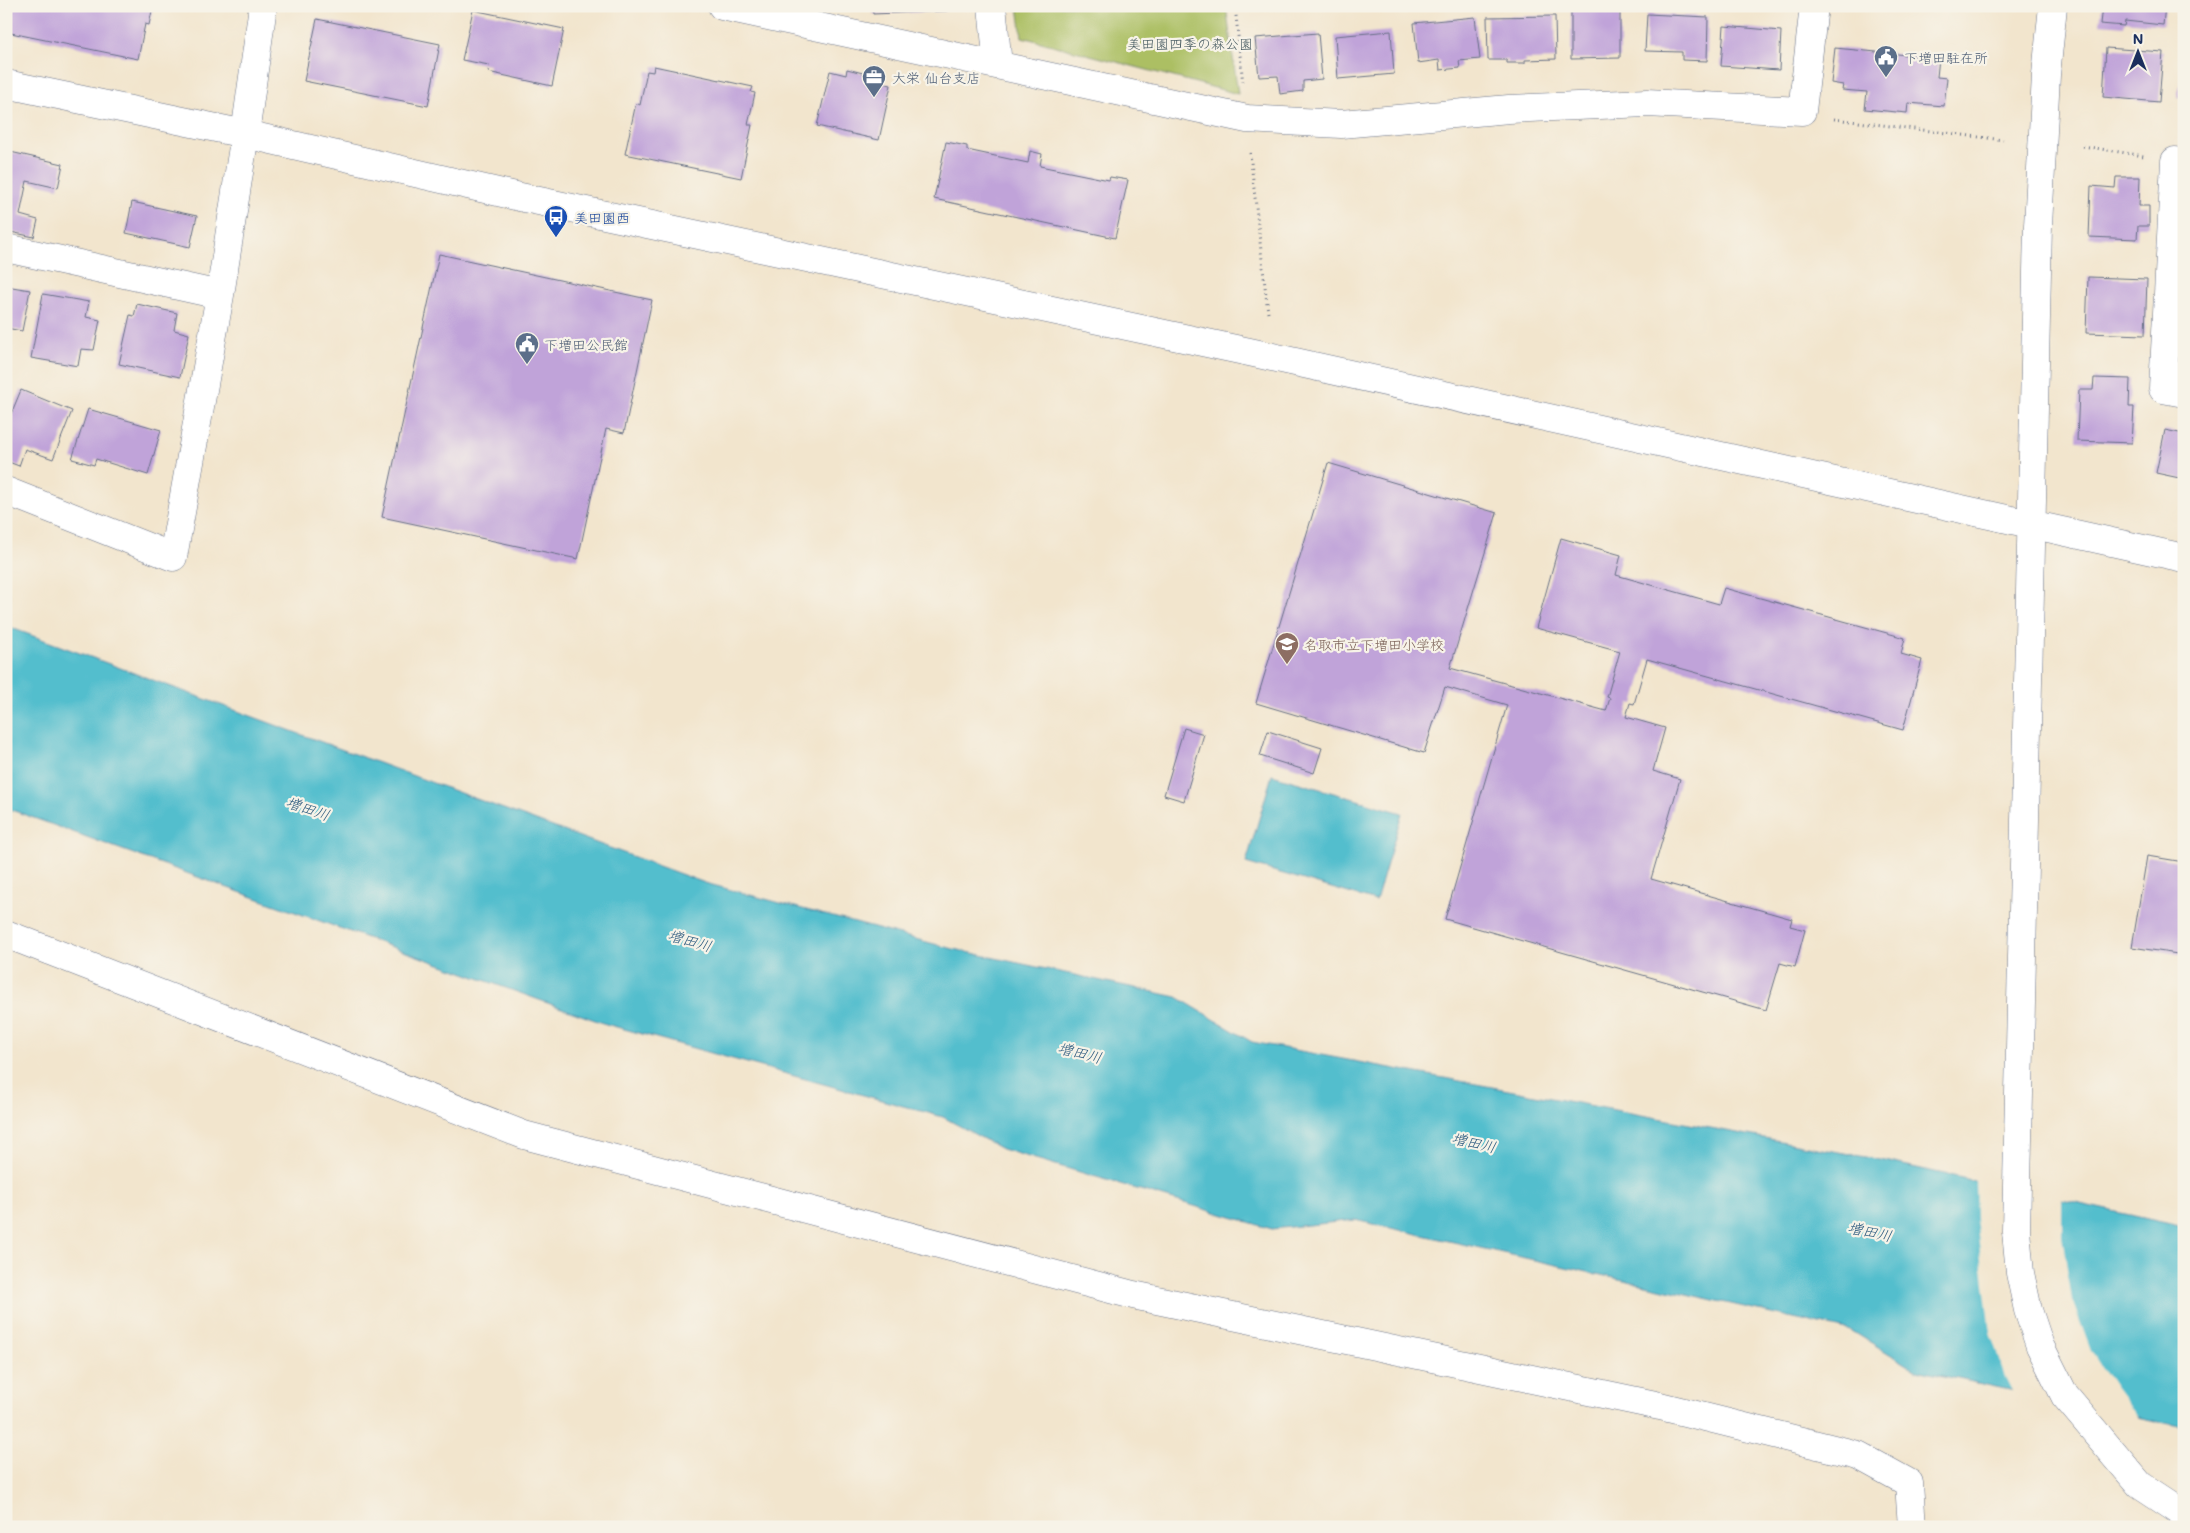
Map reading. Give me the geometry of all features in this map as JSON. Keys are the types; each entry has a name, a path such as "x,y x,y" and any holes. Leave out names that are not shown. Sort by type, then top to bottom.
{"street":[{"path":"6,491 173,557 220,295 263,6"},
{"path":"722,6 1247,118 1341,124 1509,109 1647,103 1802,111 1814,6"},
{"path":"992,6 998,65"},
{"path":"2054,6 2046,75 2038,226 2016,1231 2020,1273 2028,1310 2040,1346 2065,1396 2140,1485 2184,1514"},
{"path":"6,84 245,134 520,197 1244,351 2031,526 2184,558"},
{"path":"2179,162 2163,389 2184,393"},
{"path":"6,248 220,295"},
{"path":"6,934 524,1135 1133,1295 1650,1404 1858,1455 1909,1483 1912,1527"}],"path":[{"path":"1234,6 1268,314"},
{"path":"1802,111 1816,117 2003,140"},
{"path":"2083,146 2179,162"}],"green space":[{"name":"美田園四季の森公園","path":"1018,6 1226,6 1238,94 1022,37"}],"water":[{"name":"増田川","path":"6,626 705,883 953,949 1177,997 1252,1042 1876,1159 2184,1227 2184,1427 1916,1370 1852,1331 1355,1220 1272,1229 1002,1149 943,1117 606,1024 6,808"},
{"path":"1272,775 1402,813 1376,901 1246,863"}],"pier":[{"path":"1975,1179 2062,1198 2062,1236 2072,1300 2091,1351 2139,1420 2013,1393 2005,1377 1990,1332 1976,1219"}],"building":[{"path":"6,6 153,6 149,25 145,24 138,59 6,32"},
{"path":"872,6 947,6 947,11 873,14"},
{"path":"2102,6 2165,6 2163,25 2125,21 2124,26 2100,24"},
{"path":"1620,7 1620,58 1571,59 1571,8"},
{"path":"473,10 564,29 552,86 488,72 489,65 462,60"},
{"path":"1647,14 1708,17 1707,61 1682,60 1682,52 1645,51"},
{"path":"1555,16 1556,59 1525,60 1525,63 1507,63 1507,60 1488,60 1487,17"},
{"path":"1475,17 1480,59 1459,61 1460,68 1440,70 1439,60 1418,63 1414,23"},
{"path":"317,19 440,44 428,106 304,81"},
{"path":"1724,26 1781,31 1779,70 1721,66"},
{"path":"1391,31 1394,74 1338,79 1335,36"},
{"path":"1318,33 1322,79 1303,81 1303,91 1280,94 1278,76 1259,77 1255,38"},
{"path":"1835,48 1939,58 1937,77 1947,78 1944,106 1908,103 1907,113 1865,109 1867,92 1842,90 1843,85 1831,83"},
{"path":"2106,48 2163,52 2159,102 2103,97"},
{"path":"654,66 753,87 751,92 755,93 748,125 752,125 741,178 625,154 636,103 640,105 647,71 653,72"},
{"path":"847,69 879,77 878,82 891,85 879,140 817,126 830,71 846,75"},
{"path":"2184,71 2184,99 2177,98"},
{"path":"946,142 967,146 967,150 1028,163 1030,151 1042,154 1040,166 1109,180 1110,177 1128,180 1115,238 934,199"},
{"path":"6,151 63,164 58,188 27,181 20,215 38,220 34,237 6,231"},
{"path":"2116,177 2140,177 2139,206 2149,206 2149,226 2138,226 2137,239 2089,237 2091,186 2115,188"},
{"path":"132,202 197,216 190,247 126,233"},
{"name":"下増田公民館","path":"439,254 652,300 624,433 606,429 578,559 382,517"},
{"path":"2088,277 2147,279 2145,335 2086,333"},
{"path":"6,286 30,290 22,331 6,328"},
{"path":"43,294 89,302 86,317 100,320 94,350 81,349 78,366 31,358"},
{"path":"137,304 177,313 174,330 189,334 180,377 119,364 130,315 134,316"},
{"path":"2094,378 2130,379 2129,407 2134,407 2132,443 2077,441 2079,390 2093,390"},
{"path":"21,390 72,411 53,459 25,449 19,466 6,461 6,426"},
{"path":"88,409 161,430 148,475 96,459 94,465 72,459"},
{"path":"2165,430 2184,434 2184,479 2156,473"},
{"path":"1328,463 1497,513 1450,668 1606,711 1610,698 1607,697 1620,651 1536,628 1561,538 1621,555 1616,575 1719,604 1724,588 1905,638 1901,654 1922,660 1903,730 1647,659 1634,704 1630,703 1626,717 1665,728 1653,771 1680,779 1651,879 1792,919 1790,926 1805,930 1795,967 1780,963 1766,1010 1445,919 1507,705 1445,687 1424,753 1256,703"},
{"path":"1184,728 1204,734 1184,801 1164,795"},
{"path":"1268,731 1322,748 1314,773 1260,756"},
{"path":"2147,856 2184,862 2184,955 2132,947"}],"place":[{"name":"下増田駐在所","path":"1886,78"},
{"name":"大栄 仙台支店","path":"874,98"},
{"name":"美田園西","path":"556,238"},
{"name":"下増田公民館","path":"527,365"},
{"name":"名取市立下増田小学校","path":"1287,665"}]}
